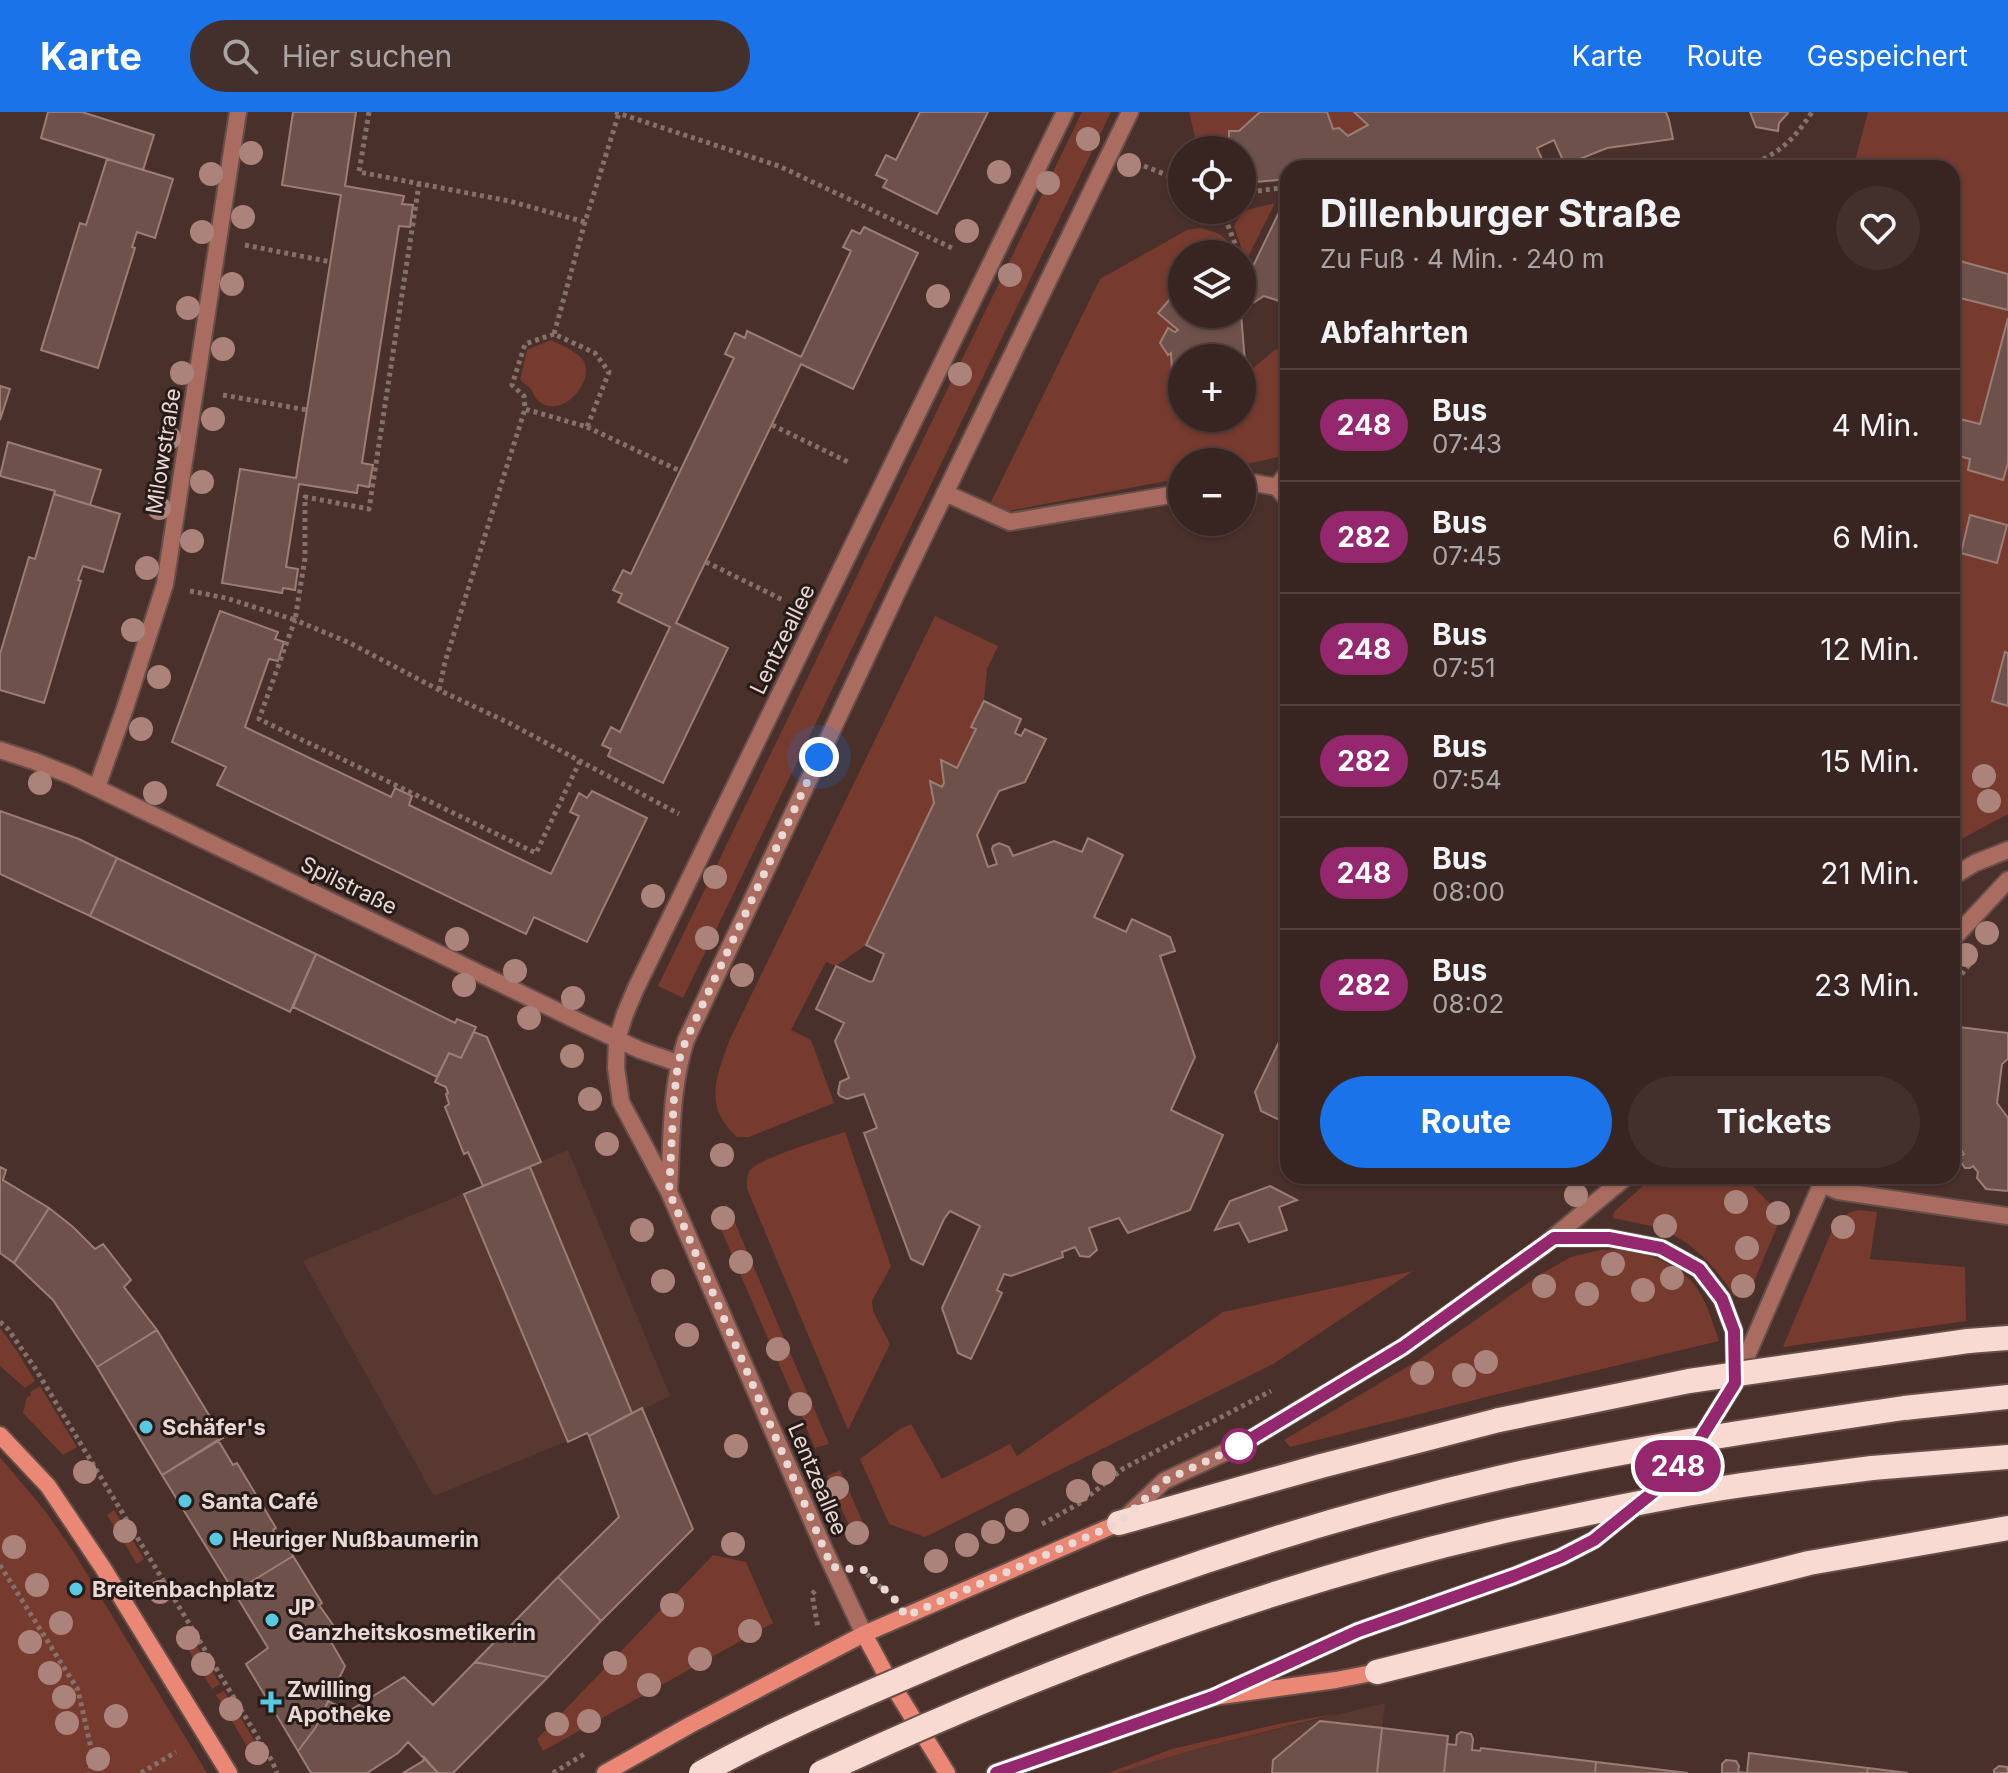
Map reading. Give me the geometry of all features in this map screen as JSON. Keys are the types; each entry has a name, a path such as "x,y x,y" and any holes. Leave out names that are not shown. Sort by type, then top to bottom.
{"highway":[{"path":"1119,1523 1499,1420 1689,1381 2008,1338"},
{"path":"701,1773 834,1708 994,1638 1137,1584 1377,1509 1503,1477 1681,1442 1904,1408 2008,1397"},
{"path":"821,1773 1027,1682 1147,1637 1347,1572 1501,1532 1690,1493 1872,1468 2008,1457"},
{"path":"1377,1672 1809,1563 2008,1528"}],"main road":[{"path":"0,1435 48,1486 103,1568 229,1773"},
{"path":"605,1773 864,1634 1119,1523"},
{"name":"Lentzeallee","path":"864,1634 947,1773"},
{"path":"995,1773 1213,1697 1377,1672"}],"street":[{"name":"Milowstraße","path":"97,787 165,584 238,112"},
{"name":"Lentzeallee","path":"864,1634 669,1192 621,1102 616,1068 617,1039 636,988 1065,112"},
{"name":"Lentzeallee","path":"669,1192 674,1098 678,1063 686,1040 945,493 1130,112"},
{"path":"1256,484 1280,493"},
{"path":"945,493 1010,522 1168,495"},
{"name":"Spilstraße","path":"0,750 97,787 640,1050 678,1063"},
{"path":"1960,872 2008,850"},
{"path":"1960,931 2008,880"},
{"path":"1119,1523 1164,1481 1239,1446 1403,1347 1554,1238 1618,1184"},
{"path":"1213,1697 1358,1631 1561,1557 1594,1540 1656,1490 1694,1449 1735,1383 1822,1184"},
{"path":"1829,1184 1838,1191 2008,1216"},
{"path":"1554,1238 1609,1238 1661,1248 1699,1269 1722,1299 1734,1331 1735,1383"}],"path":[{"path":"369,112 359,172 509,201 585,222"},
{"path":"1765,160 1786,145 1812,112"},
{"path":"554,334 617,113 779,166 954,249"},
{"path":"1144,166 1168,175"},
{"path":"419,184 369,509 305,497 305,558 295,620 259,719 536,853 580,761"},
{"path":"1256,191 1280,188"},
{"path":"245,245 331,262"},
{"path":"439,690 445,662 525,409 524,396 512,385 525,344 554,334 595,353 609,372 587,427"},
{"path":"223,395 307,410"},
{"path":"525,409 587,427 680,471"},
{"path":"772,425 850,463"},
{"path":"706,562 783,600"},
{"path":"190,591 226,598 295,620 350,643 679,814"},
{"path":"0,1322 35,1368 277,1773"},
{"path":"1036,1527 1080,1503 1124,1468 1277,1388"},
{"path":"0,1565 78,1690 93,1757 89,1773"},
{"path":"829,1652 818,1628 812,1594 832,1567 864,1570 891,1594 906,1616"},
{"path":"141,1773 176,1752"}],"shaded area":[{"path":"1082,112 1111,112 683,998 658,986"},
{"path":"1189,112 1260,112 1241,136 1195,136"},
{"path":"1327,112 1354,112 1368,125 1348,136 1339,128 1333,129"},
{"path":"1868,112 2008,112 2008,814 1960,840 1960,160 1855,160"},
{"path":"1275,203 1256,241 1239,240 1234,226 1256,224 1256,208"},
{"path":"1201,228 1225,240 1169,240 1187,230"},
{"path":"1168,241 1168,301 1158,313 1168,322 1170,344 1168,432 1256,432 1256,366 1276,349 1280,350 1280,457 1256,462 1256,448 1168,448 1168,481 1008,511 991,502 1100,279"},
{"path":"551,340 576,354 586,368 582,386 576,394 560,405 550,406 539,402 520,380 527,350"},
{"path":"935,616 998,646 987,669 984,701 971,726 976,729 957,768 941,760 944,783 866,945 836,966 826,962 791,1030 811,1040 834,1103 749,1137 737,1137 726,1126 716,1103 717,1079 730,1039"},
{"path":"845,1132 891,1266 872,1301 873,1311 890,1344 848,1430 747,1189 747,1177 756,1165"},
{"path":"568,1150 670,1396 589,1436 587,1433 434,1496 303,1261"},
{"path":"1645,1184 1751,1184 1783,1212 1751,1289 1734,1296 1708,1262 1680,1239 1652,1226 1613,1218 1614,1212"},
{"path":"727,1204 829,1444 815,1448 714,1213"},
{"path":"1859,1210 1877,1212 1870,1259 1965,1267 1966,1321 1783,1347 1833,1228 1837,1229 1843,1218"},
{"path":"1600,1250 1635,1252 1680,1271 1702,1296 1719,1341 1290,1447 1284,1440 1417,1361 1541,1274 1571,1257"},
{"path":"1413,1271 1275,1363 925,1537 889,1524 860,1459 911,1424 942,1479 1010,1444 1017,1456 1223,1312"},
{"path":"0,1328 35,1381 25,1388 0,1366"},
{"path":"40,1386 77,1447 63,1455 23,1413 30,1392"},
{"name":"Breitenbachplatz","path":"0,1457 46,1512 73,1551 207,1773 0,1773"},
{"path":"840,1470 867,1532 854,1537 827,1476"},
{"path":"114,1510 144,1559 137,1564 107,1515"},
{"path":"713,1555 746,1562 773,1623 543,1751 537,1739"},
{"path":"185,1627 220,1684 212,1689 177,1631"},
{"path":"224,1691 267,1761 259,1766 216,1695"},
{"path":"1385,1703 1377,1773 1117,1773 1193,1750"},
{"path":"1340,1713 1193,1750 1117,1773 1108,1773 1172,1749"}],"building":[{"path":"48,112 82,112 154,135 143,170 41,138"},
{"path":"293,112 356,112 345,186 404,196 402,204 413,205 410,227 399,226 362,463 373,465 369,487 358,485 357,493 299,484 286,567 298,569 295,590 283,588 282,593 222,583 240,469 296,478 341,195 282,185"},
{"path":"920,112 988,112 937,214 883,187 887,180 876,175 886,155 896,160"},
{"path":"1260,112 1327,112 1333,129 1339,128 1348,136 1368,125 1354,112 1666,112 1673,139 1607,148 1577,160 1563,160 1554,140 1537,148 1542,160 1280,160 1280,180 1256,182 1256,136 1229,136 1229,131 1239,131"},
{"path":"1750,112 1788,113 1779,123 1778,131 1756,127"},
{"path":"107,159 173,179 155,238 137,232 132,247 135,248 98,368 41,350 80,223 86,225"},
{"path":"1280,210 1280,301 1264,296 1256,301 1256,260"},
{"path":"864,227 918,253 853,389 801,364 676,623 728,648 663,783 608,756 611,749 602,745 611,727 620,732 670,627 618,602 622,594 613,590 623,570 631,574 734,358 725,354 735,333 745,338 747,331 801,357 851,251 843,247 852,230 860,234"},
{"path":"1960,261 2008,274 2008,310 1960,298"},
{"path":"1168,301 1168,322 1158,313"},
{"path":"2008,318 2008,463 2003,480 1968,470 1970,459 1960,456 1960,419 1980,424"},
{"path":"1168,328 1175,332 1178,330 1176,328 1242,328 1244,344 1168,344 1168,355 1160,343"},
{"path":"0,386 10,389 0,420"},
{"path":"8,442 101,470 90,505 54,494 55,491 0,476"},
{"path":"54,494 120,514 103,572 83,566 44,703 0,690 0,654 29,557 35,559"},
{"path":"1970,515 2007,525 1997,563 1961,553"},
{"path":"220,611 278,632 275,639 284,642 278,661 269,659 245,727 391,797 395,788 412,796 409,805 551,874 579,816 570,812 579,793 587,798 592,791 647,818 587,942 534,917 526,934 217,785 226,767 172,742"},
{"path":"2005,652 2008,653 2008,706 1992,701"},
{"path":"984,701 1021,719 1015,733 1021,736 1025,729 1046,739 1025,782 999,791 977,835 988,867 997,864 992,849 999,843 1009,847 1013,856 1054,841 1082,852 1088,838 1123,855 1094,917 1126,932 1132,919 1170,937 1175,951 1160,956 1195,1057 1171,1110 1223,1135 1190,1210 1128,1233 1119,1218 1089,1228 1097,1250 1089,1257 1080,1256 1075,1247 1062,1252 1063,1257 1011,1276 1004,1274 997,1290 1002,1293 971,1359 958,1353 942,1308 980,1226 950,1211 923,1265 911,1259 864,1133 877,1128 864,1094 847,1099 838,1093 840,1082 849,1078 835,1041 844,1023 816,1009 836,966 873,981 884,954 866,945 934,803 930,781 942,787 941,760 957,768 976,729 971,727"},
{"path":"0,811 79,839 117,858 90,916 0,874"},
{"path":"117,858 316,954 290,1012 90,916"},
{"path":"316,954 455,1023 457,1019 476,1027 461,1058 449,1053 437,1077 293,1007"},
{"path":"1960,1027 2008,1033 2008,1059 2002,1064 1997,1103 2008,1118 2008,1191 1986,1189 1977,1178 1978,1172 1973,1166 1965,1168 1960,1161 1960,1156 1964,1154 1960,1148"},
{"path":"474,1032 487,1037 541,1162 483,1186 468,1152 464,1154 445,1107 449,1104 446,1087 435,1082 449,1053 461,1058"},
{"path":"1280,1040 1280,1120 1261,1111 1255,1092"},
{"path":"0,1167 6,1170 3,1180 49,1208 14,1263 0,1253"},
{"path":"530,1167 632,1413 589,1436 587,1433 568,1442 464,1194"},
{"path":"1270,1186 1297,1200 1279,1207 1287,1230 1249,1242 1239,1223 1215,1230 1230,1201"},
{"path":"49,1208 95,1249 103,1244 131,1280 124,1287 157,1330 97,1367 53,1300 14,1263"},
{"path":"157,1330 223,1438 162,1475 97,1367"},
{"path":"642,1408 693,1529 601,1621 558,1577 619,1517 589,1436"},
{"path":"218,1440 233,1465 237,1463 276,1528 273,1530 279,1541 282,1539 293,1556 234,1592 162,1475"},
{"path":"293,1556 322,1603 319,1605 336,1629 327,1635 345,1666 316,1727 298,1751 246,1664 268,1648 234,1592"},
{"path":"558,1577 601,1621 548,1677 475,1662"},
{"path":"475,1662 548,1677 453,1773 438,1773 408,1742 398,1753 367,1773 311,1773 298,1751 316,1727 328,1701 349,1711 404,1677 433,1705"},
{"path":"1320,1721 1382,1728 1377,1773 1272,1773 1273,1760"},
{"path":"1382,1728 1448,1736 1444,1773 1377,1773"},
{"path":"1461,1732 1471,1734 1472,1750 1480,1751 1481,1748 1596,1762 1595,1773 1444,1773 1447,1744 1456,1745 1457,1735"},
{"path":"1749,1753 1868,1768 1867,1773 1747,1773"},
{"path":"424,1757 438,1773 403,1773 423,1761"},
{"path":"1726,1760 1736,1761 1738,1772 1747,1773 1722,1773 1722,1764"},
{"path":"1596,1762 1688,1773 1595,1773"},
{"path":"1999,1766 2007,1767 2008,1773 1994,1773"},
{"path":"1868,1768 1908,1773 1867,1773"}],"bus line":[{"name":"248","path":"996,1773 1213,1697 1358,1631 1514,1576 1594,1540 1656,1490 1694,1449 1735,1383 1734,1331 1722,1299 1699,1269 1661,1248 1609,1238 1554,1238 1403,1347 1239,1446"}],"place":[{"name":"Schäfer's","path":"146,1427"},
{"name":"Santa Café","path":"185,1501"},
{"name":"Heuriger Nußbaumerin","path":"216,1539"},
{"name":"Breitenbachplatz","path":"76,1589"},
{"name":"JP Ganzheitskosmetikerin","path":"272,1620"},
{"name":"Zwilling Apotheke","path":"271,1702"}],"route":[{"path":"819,757 678,1063 669,1192 832,1567 864,1570 891,1594 906,1616 1119,1523 1164,1481 1239,1446"}]}
